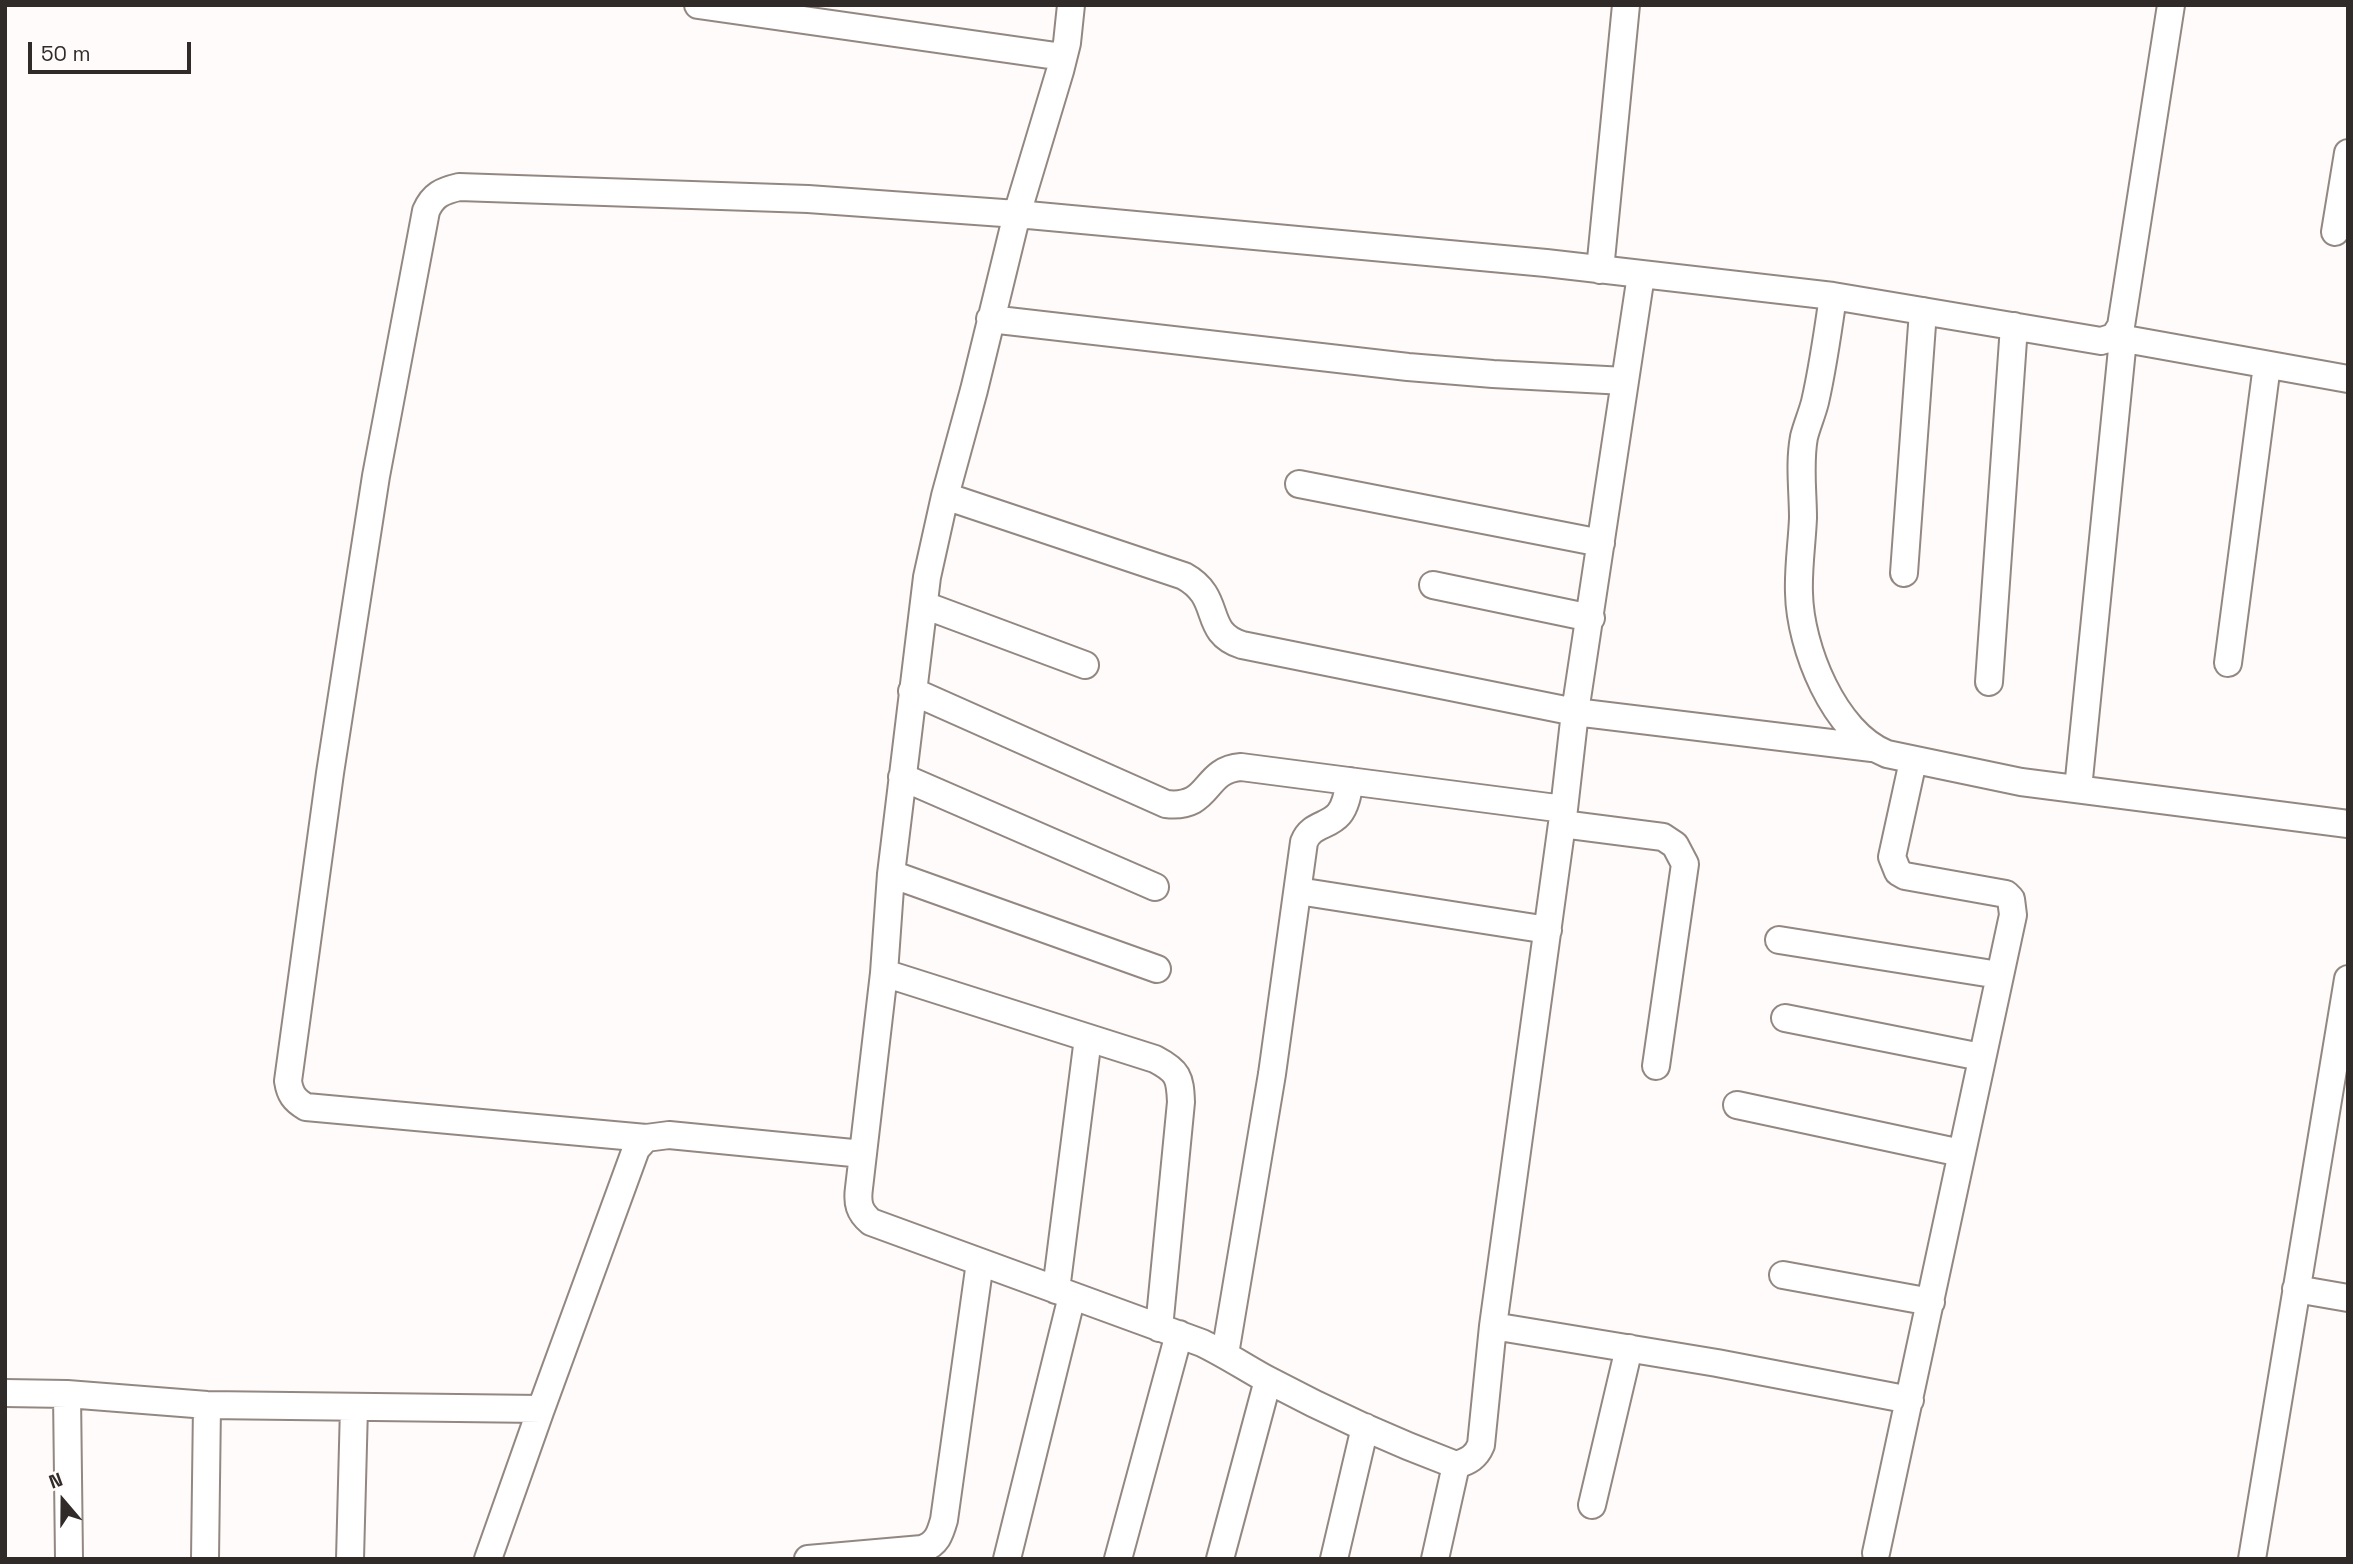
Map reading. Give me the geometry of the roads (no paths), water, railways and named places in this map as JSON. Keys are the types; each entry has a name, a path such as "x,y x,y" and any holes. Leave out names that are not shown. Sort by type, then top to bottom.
{"street":[{"path":"698,5 1063,57"},
{"path":"1071,5 1063,57 1017,214 927,577 891,874 884,973 858,1200 863,1215 871,1222 1225,1354 1268,1380 1364,1427 1456,1465 1467,1462 1477,1454 1481,1445 1493,1326 1575,712 1641,275"},
{"path":"1600,270 1626,5"},
{"path":"2078,789 2118,338 2171,5"},
{"path":"2334,232 2348,153"},
{"path":"863,1154 669,1135 646,1138 306,1107 296,1101 290,1092 288,1081 376,476 426,211 432,199 443,191 459,187 808,199 1017,214 1546,263 1833,296 2093,341 2118,338 2348,379"},
{"path":"1833,296 1820,379 1802,454 1803,517 1799,593 1804,626 1825,692 1858,736 1872,748"},
{"path":"1904,573 1923,311"},
{"path":"990,319 1408,367 1625,381"},
{"path":"1989,682 2014,327"},
{"path":"2228,663 2267,365"},
{"path":"1299,485 1601,542"},
{"path":"945,496 1184,576 1202,589 1209,600 1217,627 1229,641 1575,712 1872,748 1913,761 2021,782 2348,824"},
{"path":"1433,585 1591,618"},
{"path":"924,605 1085,665"},
{"path":"912,691 1166,804 1193,802 1219,773 1232,768 1350,782 1563,816 1662,837 1675,845 1685,864 1656,1066"},
{"path":"1876,1553 2013,915 2011,899 2006,894 1905,876 1898,872 1892,857 1913,761"},
{"path":"902,778 1155,887"},
{"path":"1225,1354 1270,1087 1307,834 1339,815 1350,782"},
{"path":"891,874 1157,969"},
{"path":"1298,891 1548,930"},
{"path":"1779,940 1999,975"},
{"path":"884,973 1155,1059 1170,1067 1178,1077 1181,1102 1169,1331 1118,1559"},
{"path":"2252,1559 2348,979"},
{"path":"1785,1018 1981,1057"},
{"path":"1007,1559 1064,1293 1088,1038"},
{"path":"1737,1105 1961,1153"},
{"path":"488,1559 636,1149 646,1138"},
{"path":"808,1559 922,1549 931,1546 940,1532 944,1520 980,1262"},
{"path":"1783,1275 1931,1303"},
{"path":"2296,1289 2348,1298"},
{"path":"1493,1326 1629,1348 1910,1400"},
{"path":"1592,1506 1629,1348"},
{"path":"1220,1559 1268,1380"},
{"path":"5,1393 66,1394 207,1405 541,1409"},
{"path":"66,1394 69,1559"},
{"path":"205,1559 207,1405"},
{"path":"350,1559 354,1407"},
{"path":"1334,1559 1364,1427"},
{"path":"1435,1559 1456,1465"}]}
